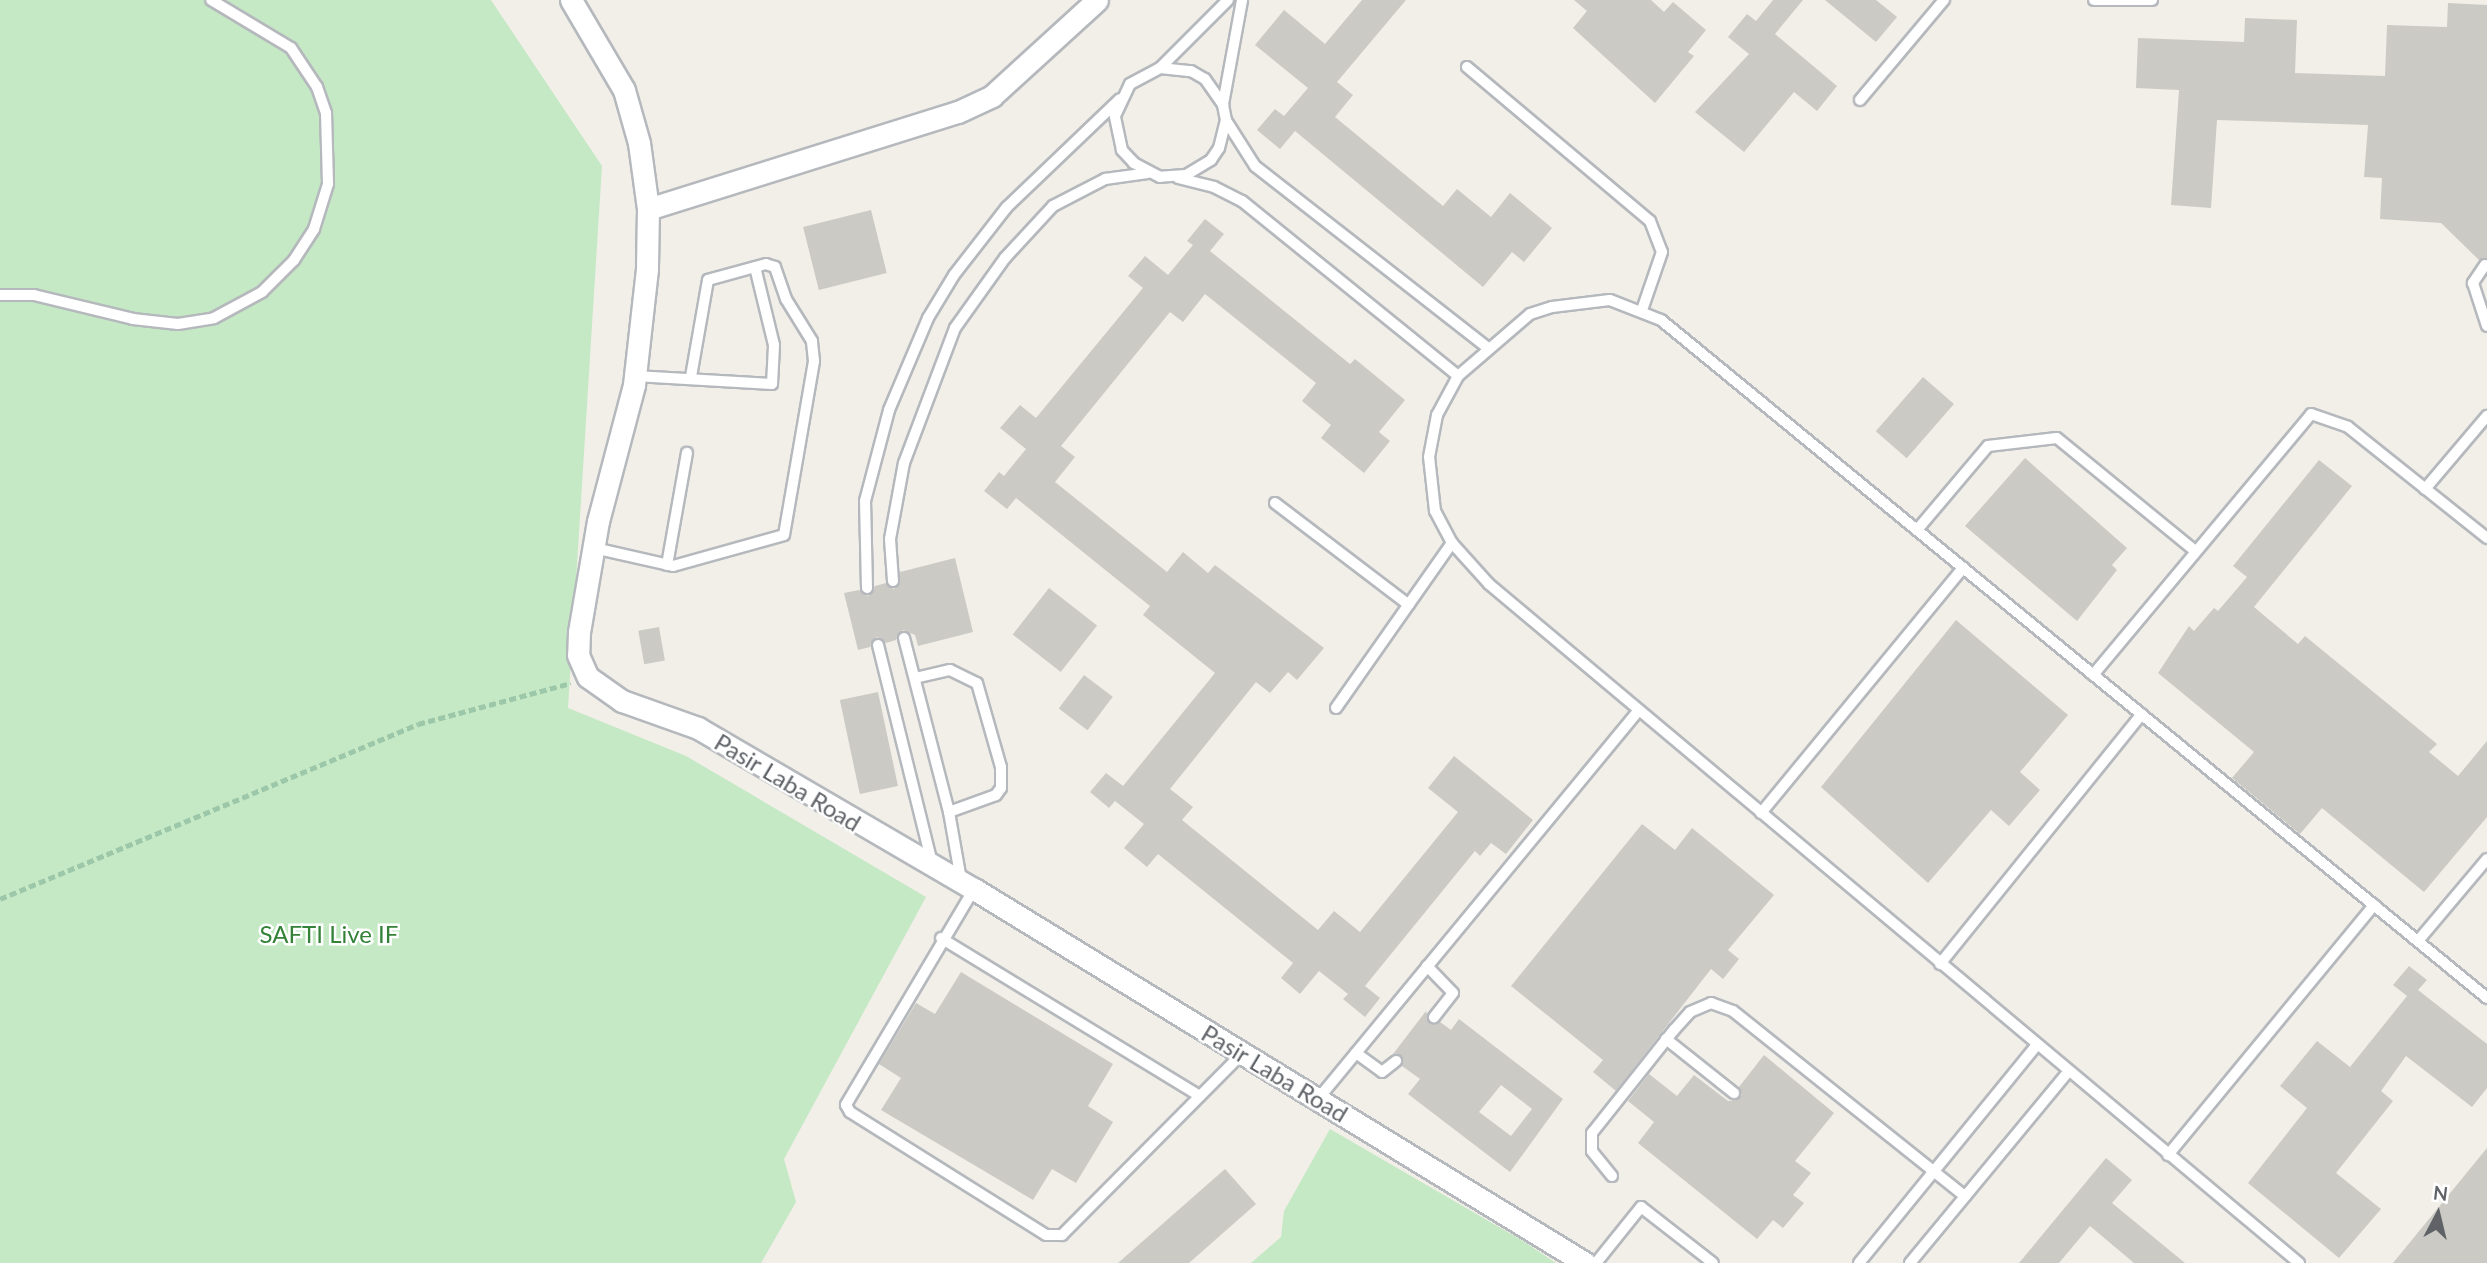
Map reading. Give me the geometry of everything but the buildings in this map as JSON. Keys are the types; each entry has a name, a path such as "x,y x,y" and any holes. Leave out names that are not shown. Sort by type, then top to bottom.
{"street":[{"path":"571,0 624,90 639,143 648,209 648,269 635,376 594,548 579,632 578,654 588,677"},
{"path":"648,209 958,113 992,96 1097,0"},
{"name":"Pasir Laba Road","path":"588,677 622,701 698,728 933,869 968,887 1585,1263"}],"lane":[{"path":"0,295 34,295 133,319 178,324 214,318 262,292 294,260 314,229 328,184 326,113 317,87 290,48 211,0"},
{"path":"867,588 863,537 868,489 890,410 928,318 954,275 1007,207 1120,99 1136,79 1160,68 1228,0"},
{"path":"1172,177 1186,175 1211,160 1222,141 1226,120 1223,104 1242,0"},
{"path":"1860,100 1944,0"},
{"path":"2094,0 2152,0"},
{"path":"1467,67 1650,220 1662,252 1642,310"},
{"path":"1160,68 1191,71 1205,79 1223,104"},
{"path":"1120,99 1115,116 1122,150 1148,173"},
{"path":"1226,120 1255,166 1488,348"},
{"path":"893,581 890,539 904,463 954,328 1005,258 1053,206 1105,179 1148,173 1214,187 1242,201 1458,376"},
{"path":"2485,265 2473,283 2487,326"},
{"path":"635,376 691,376 772,384 774,345 755,267"},
{"path":"594,548 667,565 777,540 788,527 795,467 810,400 812,341 786,299 775,267 755,267 706,283 691,376"},
{"path":"2299,1263 2036,1046 1489,584 1452,544 1435,511 1429,457 1437,415 1458,376 1530,314 1552,307 1610,300 1642,310 1661,320 2487,998"},
{"path":"2093,675 2311,414 2348,426 2487,538"},
{"path":"2425,489 2487,416"},
{"path":"1917,530 1988,446 2057,438 2195,551"},
{"path":"667,565 688,453"},
{"path":"1275,503 1409,605"},
{"path":"1336,708 1452,544"},
{"path":"1761,813 1963,568"},
{"path":"904,638 968,887 942,938 847,1100 847,1108 1046,1235 1062,1234 1242,1054"},
{"path":"878,645 933,869"},
{"path":"915,678 950,670 977,682 1001,767 1001,788 996,795 949,813"},
{"path":"1318,1099 1639,710"},
{"path":"1940,964 2142,714"},
{"path":"2418,941 2487,859"},
{"path":"2168,1155 2374,905"},
{"path":"942,938 1200,1096"},
{"path":"1427,966 1453,993 1434,1017"},
{"path":"1612,1176 1592,1151 1592,1133 1690,1012 1711,1003 1733,1011 1965,1196"},
{"path":"1666,1039 1734,1094"},
{"path":"1859,1263 1932,1170 2036,1046"},
{"path":"1356,1053 1382,1072 1396,1061"},
{"path":"1910,1263 2068,1072"},
{"path":"1596,1263 1641,1207 1713,1263"}],"path":[{"path":"0,899 418,724 588,677"}],"green space":[{"name":"SAFTI Live IF","path":"0,0 491,0 602,166 568,708 686,756 926,897 784,1159 796,1202 761,1263 0,1263"},
{"path":"1330,1129 1556,1263 1251,1263 1281,1237 1284,1211"}]}
